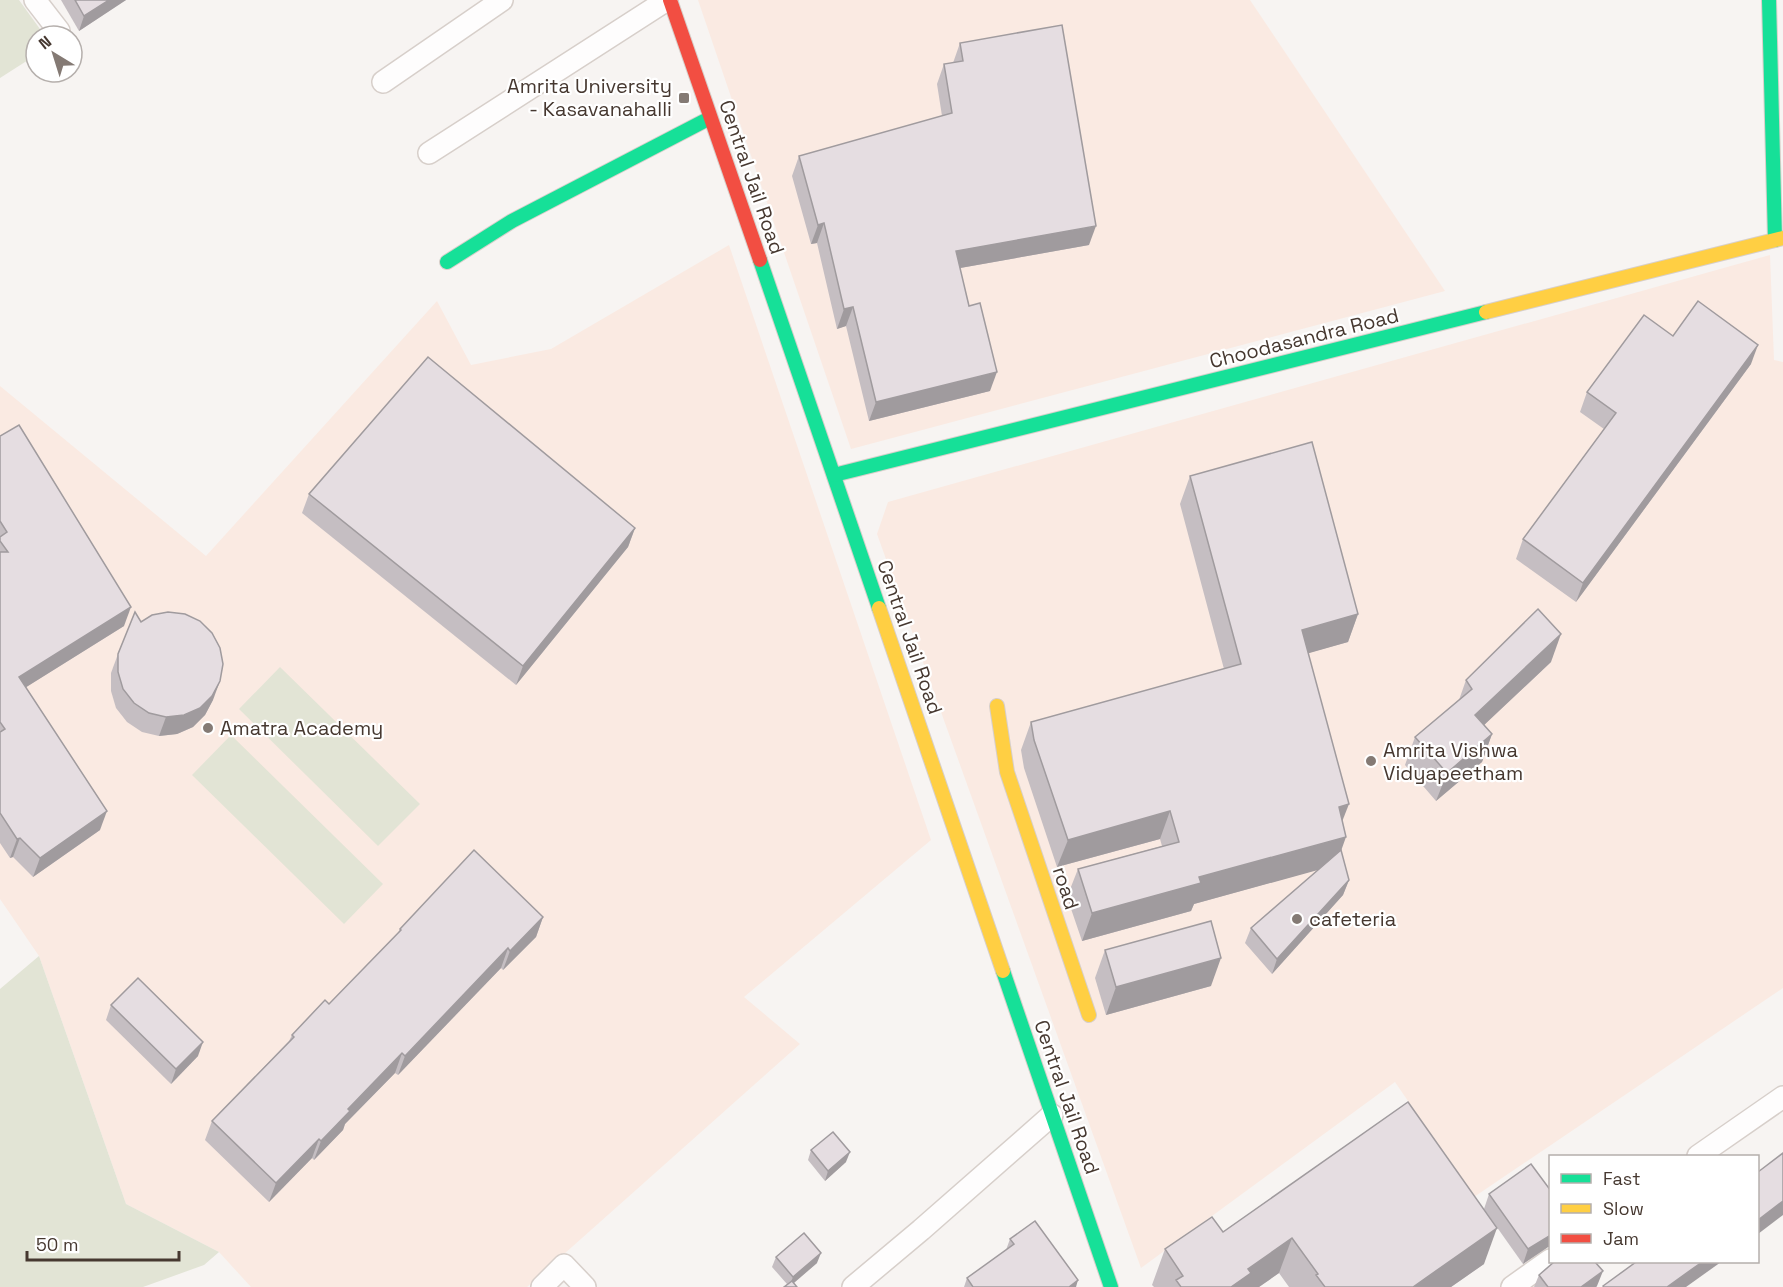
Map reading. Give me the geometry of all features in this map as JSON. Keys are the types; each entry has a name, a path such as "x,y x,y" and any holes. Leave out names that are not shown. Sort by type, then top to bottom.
{"street":[{"path":"35,0 54,24"},
{"path":"383,82 502,0"},
{"path":"429,153 668,0"},
{"name":"Central Jail Road","path":"668,0 834,475 1111,1287"},
{"path":"1769,0 1779,239"},
{"path":"447,262 513,221 710,118"},
{"name":"Choodasandra Road","path":"834,475 1779,239"},
{"name":"road","path":"997,706 1007,772 1089,1015"},
{"path":"1699,1155 1783,1097"},
{"path":"853,1287 1052,1115"},
{"path":"1512,1287 1549,1261"},
{"path":"542,1287 564,1265 585,1287"}],"shaded area":[{"path":"0,0 19,0 36,24 24,24 24,63 0,78"},
{"path":"698,0 1250,0 1445,291 851,449"},
{"path":"729,245 931,840 744,997 800,1044 527,1287 251,1287 219,1252 126,1204 39,956 0,899 0,386 206,556 437,301 471,365 551,349"},
{"name":"Amrita Vishwa Vidyapeetham","path":"1770,255 1774,360 1783,362 1783,988 1474,1197 1395,1082 1141,1268 877,534 888,502"},
{"path":"280,667 420,804 378,846 239,709"},
{"path":"231,735 383,884 344,924 192,775"},
{"path":"39,956 126,1204 219,1252 204,1265 143,1287 0,1287 0,989"}],"building":[{"path":"75,0 109,0 84,16"},
{"path":"1062,25 1096,226 956,251 969,306 980,303 997,372 876,402 853,307 844,309 824,223 818,225 799,156 952,113 944,64 963,61 960,43"},
{"path":"1698,301 1758,345 1583,583 1523,539 1616,413 1587,392 1644,315 1673,336"},
{"path":"428,357 635,528 523,666 309,494"},
{"path":"19,425 131,607 19,677 107,811 40,858 20,838 17,839 0,813 0,732 5,729 0,722 0,552 8,552 0,541 0,537 7,532 0,521 0,436"},
{"path":"1312,442 1358,614 1302,630 1349,804 1339,807 1346,837 1199,877 1201,883 1092,913 1078,869 1179,842 1170,811 1068,840 1034,740 1031,722 1241,664 1190,476"},
{"path":"1538,609 1561,634 1475,715 1492,734 1447,773 1415,737 1472,689 1466,680"},
{"path":"135,612 141,622 152,615 168,612 185,614 200,621 212,633 220,648 223,664 220,681 212,696 200,708 184,715 166,717 149,713 134,703 123,689 118,672 118,654"},
{"path":"474,850 543,917 510,951 508,948 405,1056 402,1053 348,1109 350,1111 321,1141 319,1139 276,1183 212,1121 294,1037 292,1035 325,1000 329,1004 401,930"},
{"name":"cafeteria","path":"1341,850 1349,880 1277,959 1251,928"},
{"path":"1211,921 1221,958 1116,987 1105,950"},
{"path":"138,978 203,1042 176,1069 111,1005"},
{"path":"1408,1102 1497,1228 1413,1287 1325,1287 1292,1238 1248,1269 1251,1273 1231,1287 1181,1287 1176,1280 1183,1276 1165,1249 1212,1217 1223,1232"},
{"path":"833,1132 850,1152 828,1171 811,1150"},
{"path":"1783,1153 1783,1201 1759,1219 1759,1171"},
{"path":"1531,1164 1549,1188 1549,1236 1528,1249 1489,1194"},
{"path":"1035,1221 1078,1280 1069,1287 973,1287 967,1278 1014,1244 1010,1239"},
{"path":"804,1233 821,1253 793,1277 776,1257"},
{"path":"1553,1263 1596,1263 1603,1271 1581,1287 1548,1287 1539,1275"},
{"path":"1635,1263 1701,1263 1667,1287 1603,1286"},
{"path":"792,1281 797,1287 784,1287"}],"traffic: fast":[{"path":"1769,0 1775,240"},
{"path":"447,262 512,221 710,118"},
{"path":"760,260 879,608"},
{"path":"834,475 1486,312"},
{"path":"1003,971 1111,1287"}],"traffic: slow":[{"path":"1486,312 1783,238"},
{"path":"879,608 1003,971"},
{"path":"997,706 1007,772 1089,1015"}],"traffic: jam":[{"path":"670,0 760,260"}],"place":[{"name":"Amrita University - Kasavanahalli","path":"684,98"},
{"name":"Amatra Academy","path":"208,728"},
{"name":"Amrita Vishwa Vidyapeetham","path":"1371,761"},
{"name":"cafeteria","path":"1297,919"}]}
